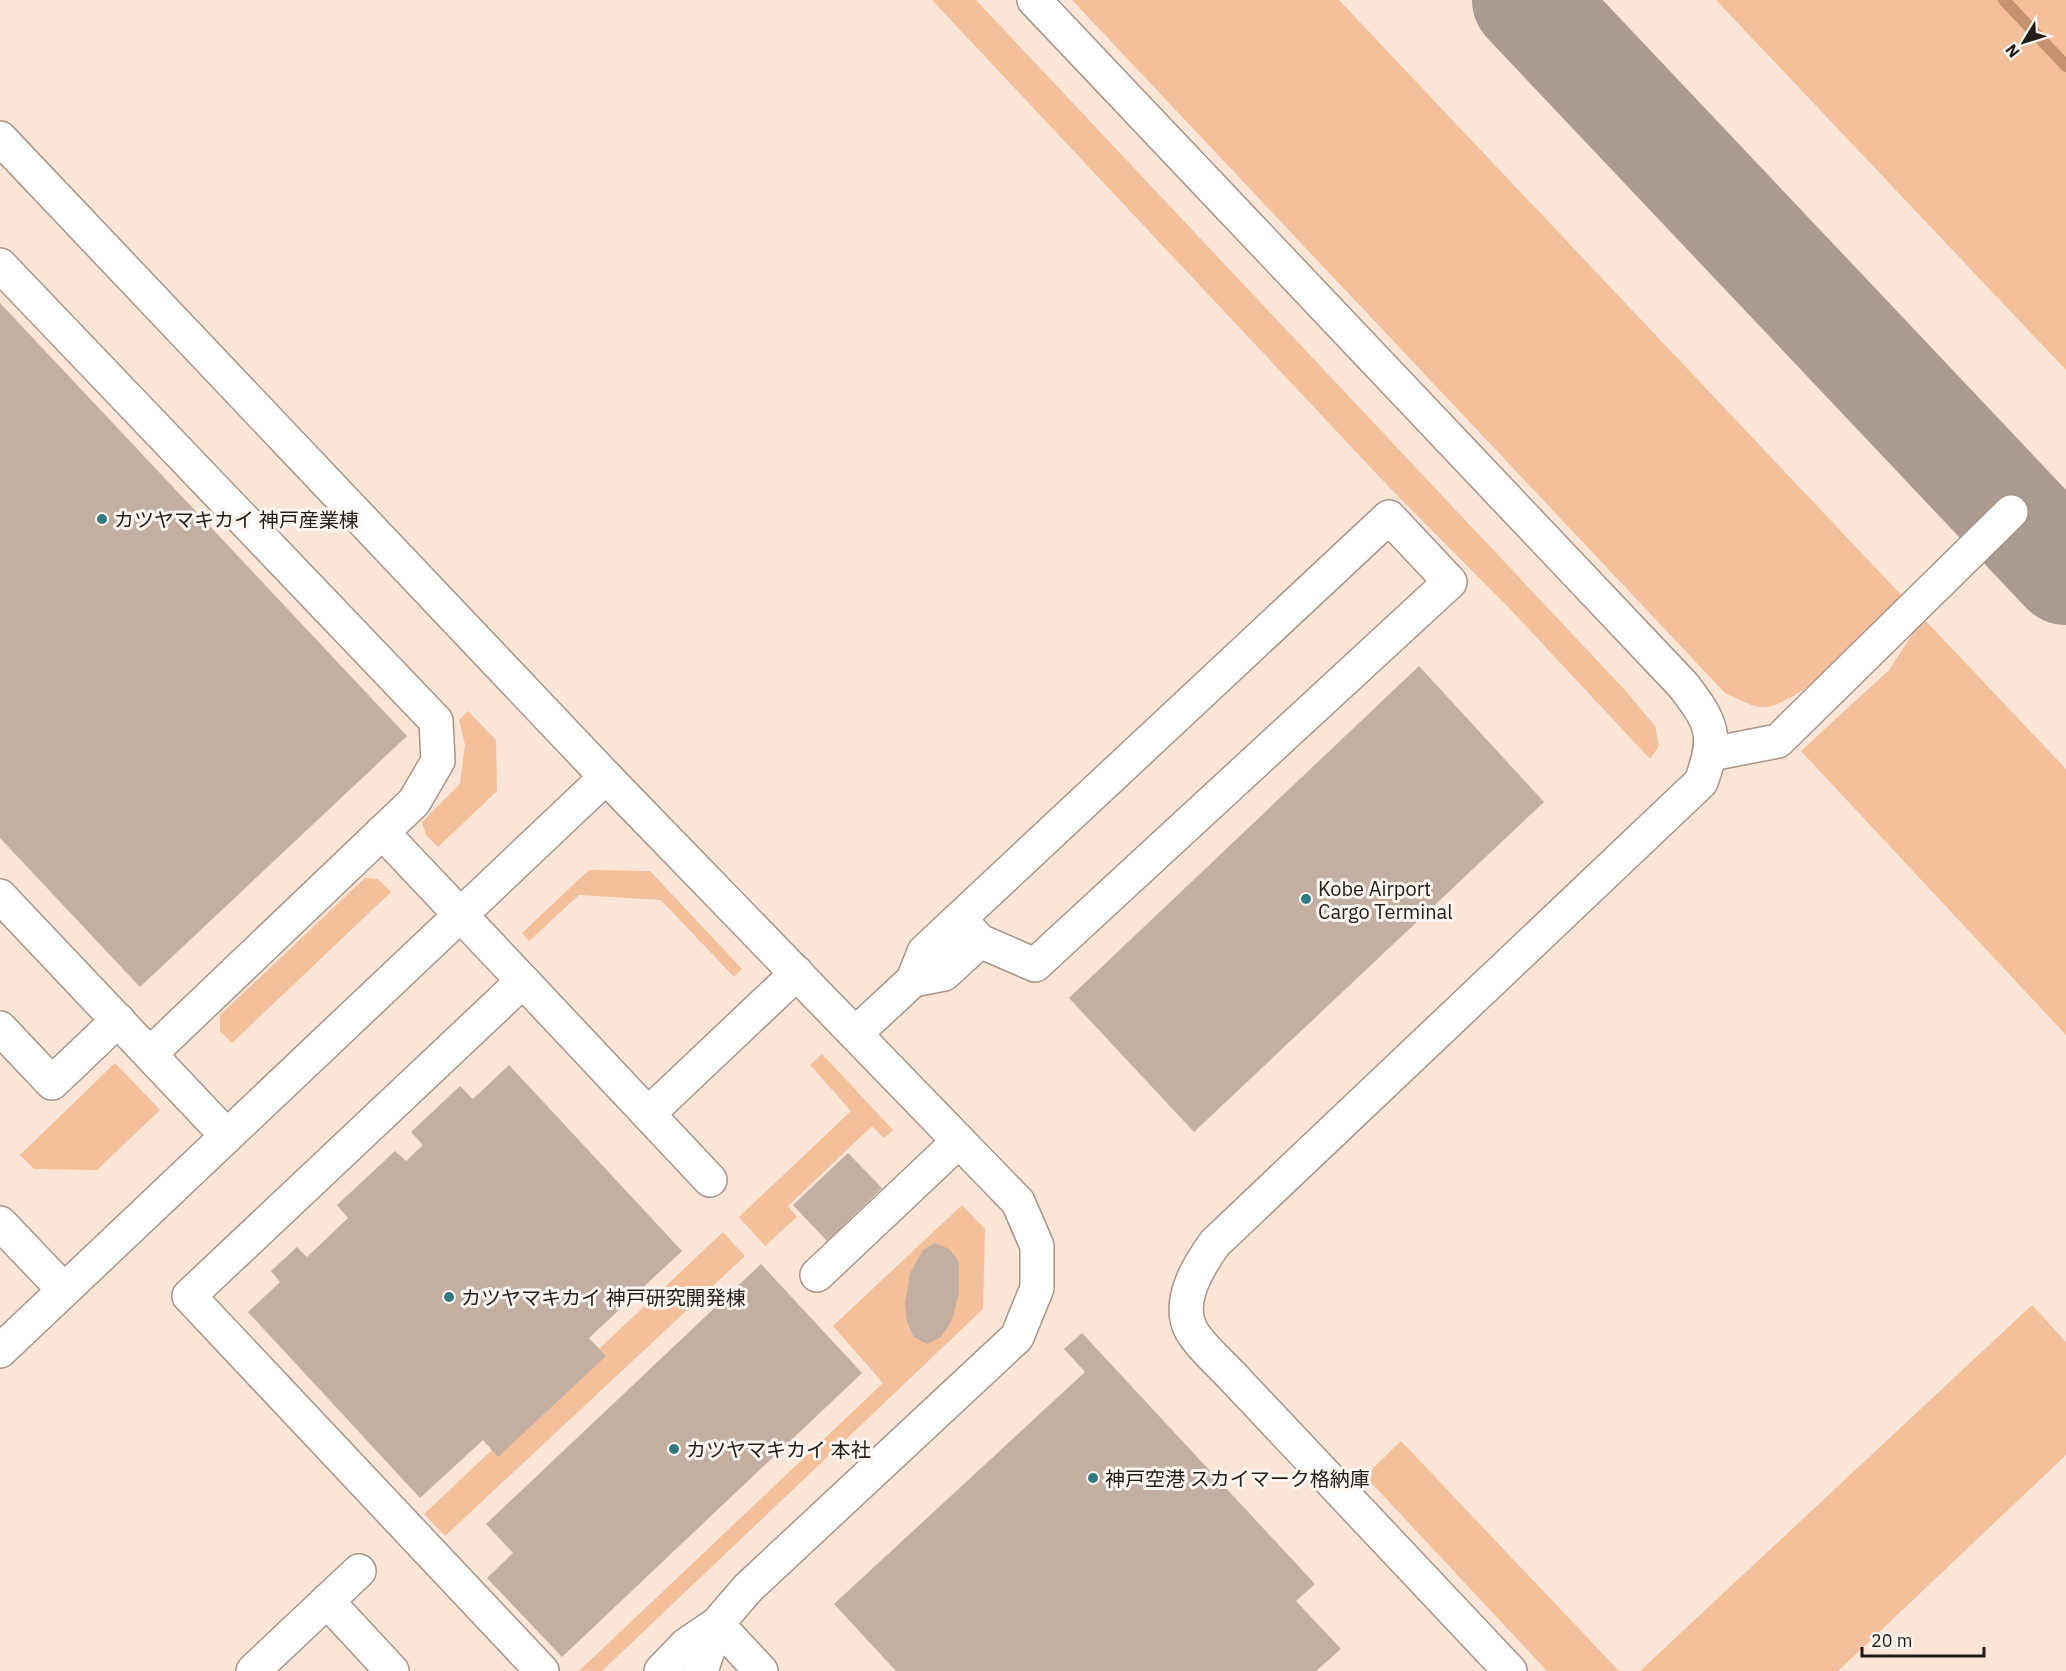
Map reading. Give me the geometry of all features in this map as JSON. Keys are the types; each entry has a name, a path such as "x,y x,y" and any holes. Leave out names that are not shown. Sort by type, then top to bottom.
{"street":[{"path":"1034,0 1683,685 1701,709 1711,729 1711,754 1701,782 1679,806 1215,1243 1196,1268 1187,1301 1191,1329 1232,1376 1510,1671"},
{"path":"0,138 606,777 1018,1202 1037,1246 1037,1288 1017,1337 748,1588 717,1624 686,1645 661,1671"},
{"path":"0,265 436,722 438,761 414,802 151,1053"},
{"path":"1711,754 1778,741 2011,512"},
{"path":"856,1033 913,980 924,952 970,930 1389,517 1450,582 1035,965 970,930"},
{"path":"0,1351 606,777"},
{"path":"382,832 710,1179"},
{"path":"0,896 151,1053 227,1136"},
{"path":"648,1114 797,973"},
{"path":"522,981 189,1296 542,1671"},
{"path":"0,1028 52,1083 118,1020"},
{"path":"817,1275 959,1141"},
{"path":"0,1223 64,1290"},
{"path":"253,1671 358,1571"},
{"path":"327,1601 392,1671"},
{"path":"701,1671 717,1624"},
{"path":"717,1624 761,1671"}],"shaded area":[{"path":"932,0 976,0 1624,689 1655,726 1659,746 1650,759 1511,610 1388,486"},
{"path":"1072,0 1339,0 1904,598 1835,664 1794,696 1775,705 1759,707 1725,693"},
{"path":"1716,0 2066,0 2066,370"},
{"path":"1923,618 2066,769 2066,1035 1801,751 1889,670"},
{"path":"468,711 496,740 497,791 438,847 426,835 422,822 460,784 465,745 459,720"},
{"path":"589,870 650,871 742,969 734,977 661,900 579,895 529,941 522,933"},
{"path":"365,878 378,879 391,892 232,1043 220,1031 220,1015"},
{"path":"822,1054 893,1130 884,1138 872,1126 788,1206 797,1217 765,1246 739,1217 851,1111 810,1065"},
{"path":"115,1063 160,1110 97,1170 34,1169 20,1155"},
{"path":"962,1205 985,1229 983,1309 602,1671 579,1671 883,1383 833,1326"},
{"path":"723,1232 745,1256 445,1536 424,1514"},
{"path":"2032,1305 2066,1342 2066,1455 1838,1671 1640,1671"},
{"path":"1401,1441 1619,1671 1547,1671 1365,1476"}],"building":[{"name":"カツヤマキカイ 神戸産業棟","path":"0,303 407,736 140,987 0,838"},
{"name":"Kobe Airport Cargo Terminal","path":"1419,666 1544,802 1194,1132 1069,998"},
{"name":"カツヤマキカイ 神戸研究開発棟","path":"509,1065 682,1251 589,1338 606,1356 498,1457 483,1440 420,1498 248,1312 280,1282 271,1271 297,1247 307,1257 348,1218 337,1205 395,1151 406,1161 423,1145 411,1132 460,1086 473,1099"},
{"path":"848,1153 882,1188 827,1241 793,1205"},
{"path":"935,1243 949,1249 959,1262 959,1293 952,1320 941,1337 927,1344 914,1337 907,1322 905,1303 910,1273 923,1250"},
{"name":"カツヤマキカイ 本社","path":"761,1264 862,1373 562,1657 487,1578 513,1553 486,1524"},
{"name":"神戸空港 スカイマーク格納庫","path":"1082,1333 1315,1584 1296,1601 1341,1649 1316,1671 896,1671 834,1604 1085,1372 1064,1349"}],"waterway":[{"path":"2004,0 2066,66"}],"taxiway":[{"path":"1527,0 2066,570"}],"place":[{"name":"カツヤマキカイ 神戸産業棟","path":"102,519"},
{"name":"Kobe Airport Cargo Terminal","path":"1306,899"},
{"name":"カツヤマキカイ 神戸研究開発棟","path":"449,1297"},
{"name":"カツヤマキカイ 本社","path":"674,1449"},
{"name":"神戸空港 スカイマーク格納庫","path":"1093,1478"}]}
